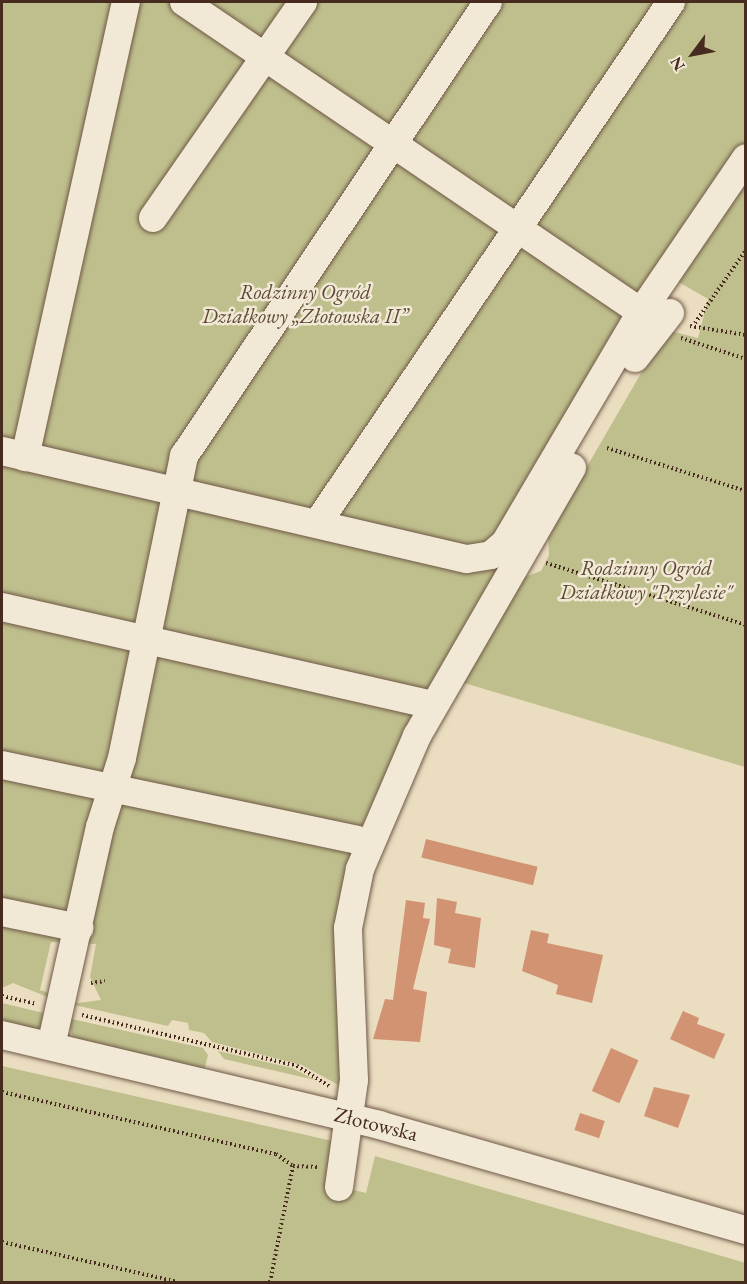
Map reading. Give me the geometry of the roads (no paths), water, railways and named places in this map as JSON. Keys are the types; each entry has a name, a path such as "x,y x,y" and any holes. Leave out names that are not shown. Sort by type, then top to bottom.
{"street":[{"path":"126,2 13,454 319,522 467,559 490,555 505,543 668,321"},
{"path":"184,2 267,55 519,226 668,321"},
{"path":"153,218 303,2"},
{"path":"51,1046 109,791 122,758 184,456 488,2"},
{"path":"319,522 671,2"},
{"path":"337,1175 344,1106 355,1056 348,928 374,828 417,736 668,321 746,158"},
{"path":"2,607 424,703"},
{"path":"2,765 109,791 357,840"},
{"path":"2,912 78,934"},
{"name":"Złotowska","path":"2,1035 344,1106 746,1230"}],"park label":[{"name":"Rodzinny Ogród Działkowy „Złotowska II”","path":"305,304"},
{"name":"Rodzinny Ogród Działkowy \"Przylesie\"","path":"646,580"}]}
